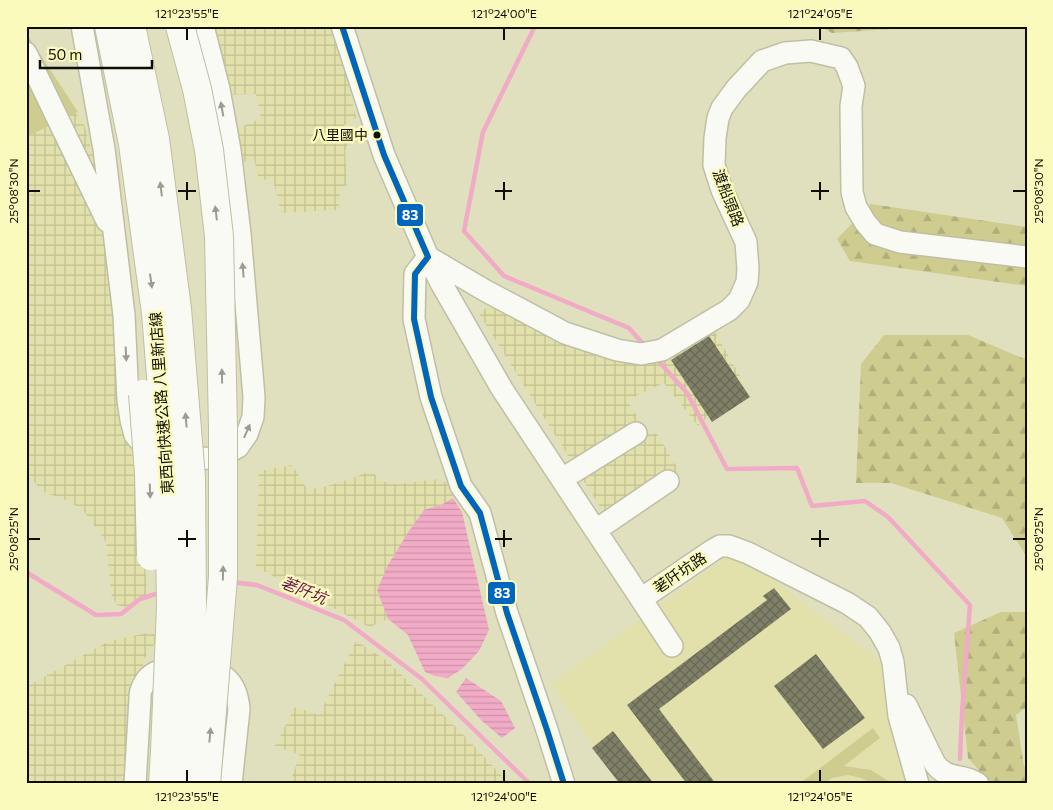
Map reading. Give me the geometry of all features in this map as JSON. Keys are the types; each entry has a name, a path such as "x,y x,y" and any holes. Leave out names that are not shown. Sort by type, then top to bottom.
{"highway":[{"path":"94,26 117,146 138,312 149,473 153,606 147,784"},
{"name":"東西向快速公路 八里新店線","path":"109,26 133,144 156,313 169,477 170,606 165,751 162,784"},
{"name":"東西向快速公路 八里新店線","path":"132,26 155,139 177,309 191,478 192,607 186,784"},
{"path":"180,26 209,150 219,236 223,428 223,576 206,784"}],"street":[{"path":"82,26 104,148 124,315 128,400 131,420 135,435 144,446 160,456 179,459 217,458 238,447 247,434 253,417 254,397 240,234 230,150 219,89 204,26"},
{"name":"荖阡坑路","path":"342,26 384,155 440,284 498,382 641,599 713,550 720,546 729,546 748,553 847,603 868,617 880,632 889,648 893,662 899,716 918,784"},
{"name":"渡船頭路","path":"428,257 486,292 565,333 617,350 652,352 729,310 739,300 747,282 746,242 722,190 714,165 718,118 722,108 736,89 762,62 785,53 811,51 840,58 847,68 854,86 851,106 852,192 856,207 874,234 900,242 1027,257"},
{"path":"26,53 114,237"},
{"path":"428,257 416,274 414,319 431,397 461,486 480,513 507,612 564,784"},
{"path":"562,479 636,433"},
{"path":"179,459 182,586 180,670"},
{"path":"596,530 668,481"},
{"path":"641,599 672,646"},
{"path":"136,784 142,687 147,679 164,669 218,674 226,678 236,692 239,709 231,784"},
{"path":"895,682 939,770 945,774 967,778 978,784"}],"shaded area":[{"path":"203,26 329,26 346,74 356,118 344,125 348,148 345,150 347,185 340,187 339,210 281,213 273,179 259,180 254,158 240,163 229,133 261,118 256,94 225,95"},
{"path":"26,35 68,106 83,121 112,218 139,474 147,593 142,600 125,607 117,605 111,594 106,542 97,529 82,509 60,497 47,494 37,486 26,469"},
{"path":"496,304 626,363 633,363 712,327 744,383 698,426 664,383 627,400 647,433 657,434 680,472 607,518 478,312"},
{"path":"292,465 305,486 317,489 372,470 379,481 396,484 438,479 451,485 453,498 424,511 388,565 377,590 388,619 369,627 256,567 259,471"},
{"path":"453,498 462,512 489,630 479,651 462,669 448,678 425,672 408,635 388,619 377,590 388,565 424,510 441,505"},
{"path":"735,551 883,663 913,784 618,784 551,684"},
{"path":"147,633 155,634 158,639 143,660 139,784 32,784 26,774 26,687 109,641"},
{"path":"356,641 386,660 458,729 508,784 289,784 300,755 275,746 295,707 319,715"},
{"path":"466,678 501,701 515,728 502,738 482,721 456,692"}],"green space":[{"path":"819,26 936,26 832,33"},
{"path":"26,33 78,112 26,137"},
{"path":"871,204 1027,227 1027,286 850,261 837,239"},
{"path":"884,335 968,335 1027,360 1027,557 1002,518 891,483 856,483 861,364"},
{"path":"1001,612 1027,612 1027,707 1016,715 1024,766 1027,770 1027,784 991,784 968,758 954,633"},
{"path":"873,728 880,738 844,766 871,770 893,784 873,784 861,778 848,775 832,778 823,784 799,784"}],"building":[{"path":"709,336 750,397 712,422 671,360"},
{"path":"774,588 791,609 659,709 716,784 687,784 627,705 767,600 763,596"},
{"path":"816,654 865,718 823,749 774,686"},
{"path":"613,731 654,784 620,784 592,748"}],"waterway":[{"path":"535,26 483,132 464,231 504,276 629,328 645,346"},
{"path":"655,357 687,393 727,469 797,468 812,506 865,501 888,517 970,605 960,759"},
{"name":"荖阡坑","path":"26,572 96,615 121,614 140,599 162,592"},
{"name":"荖阡坑","path":"231,582 257,585 344,620 422,679 530,784"}],"transit line":[{"name":"83","path":"342,26 384,155 428,257 415,274 414,319 431,397 461,486 480,513 507,613 564,784"}],"place":[{"name":"八里國中","path":"377,135"}]}
